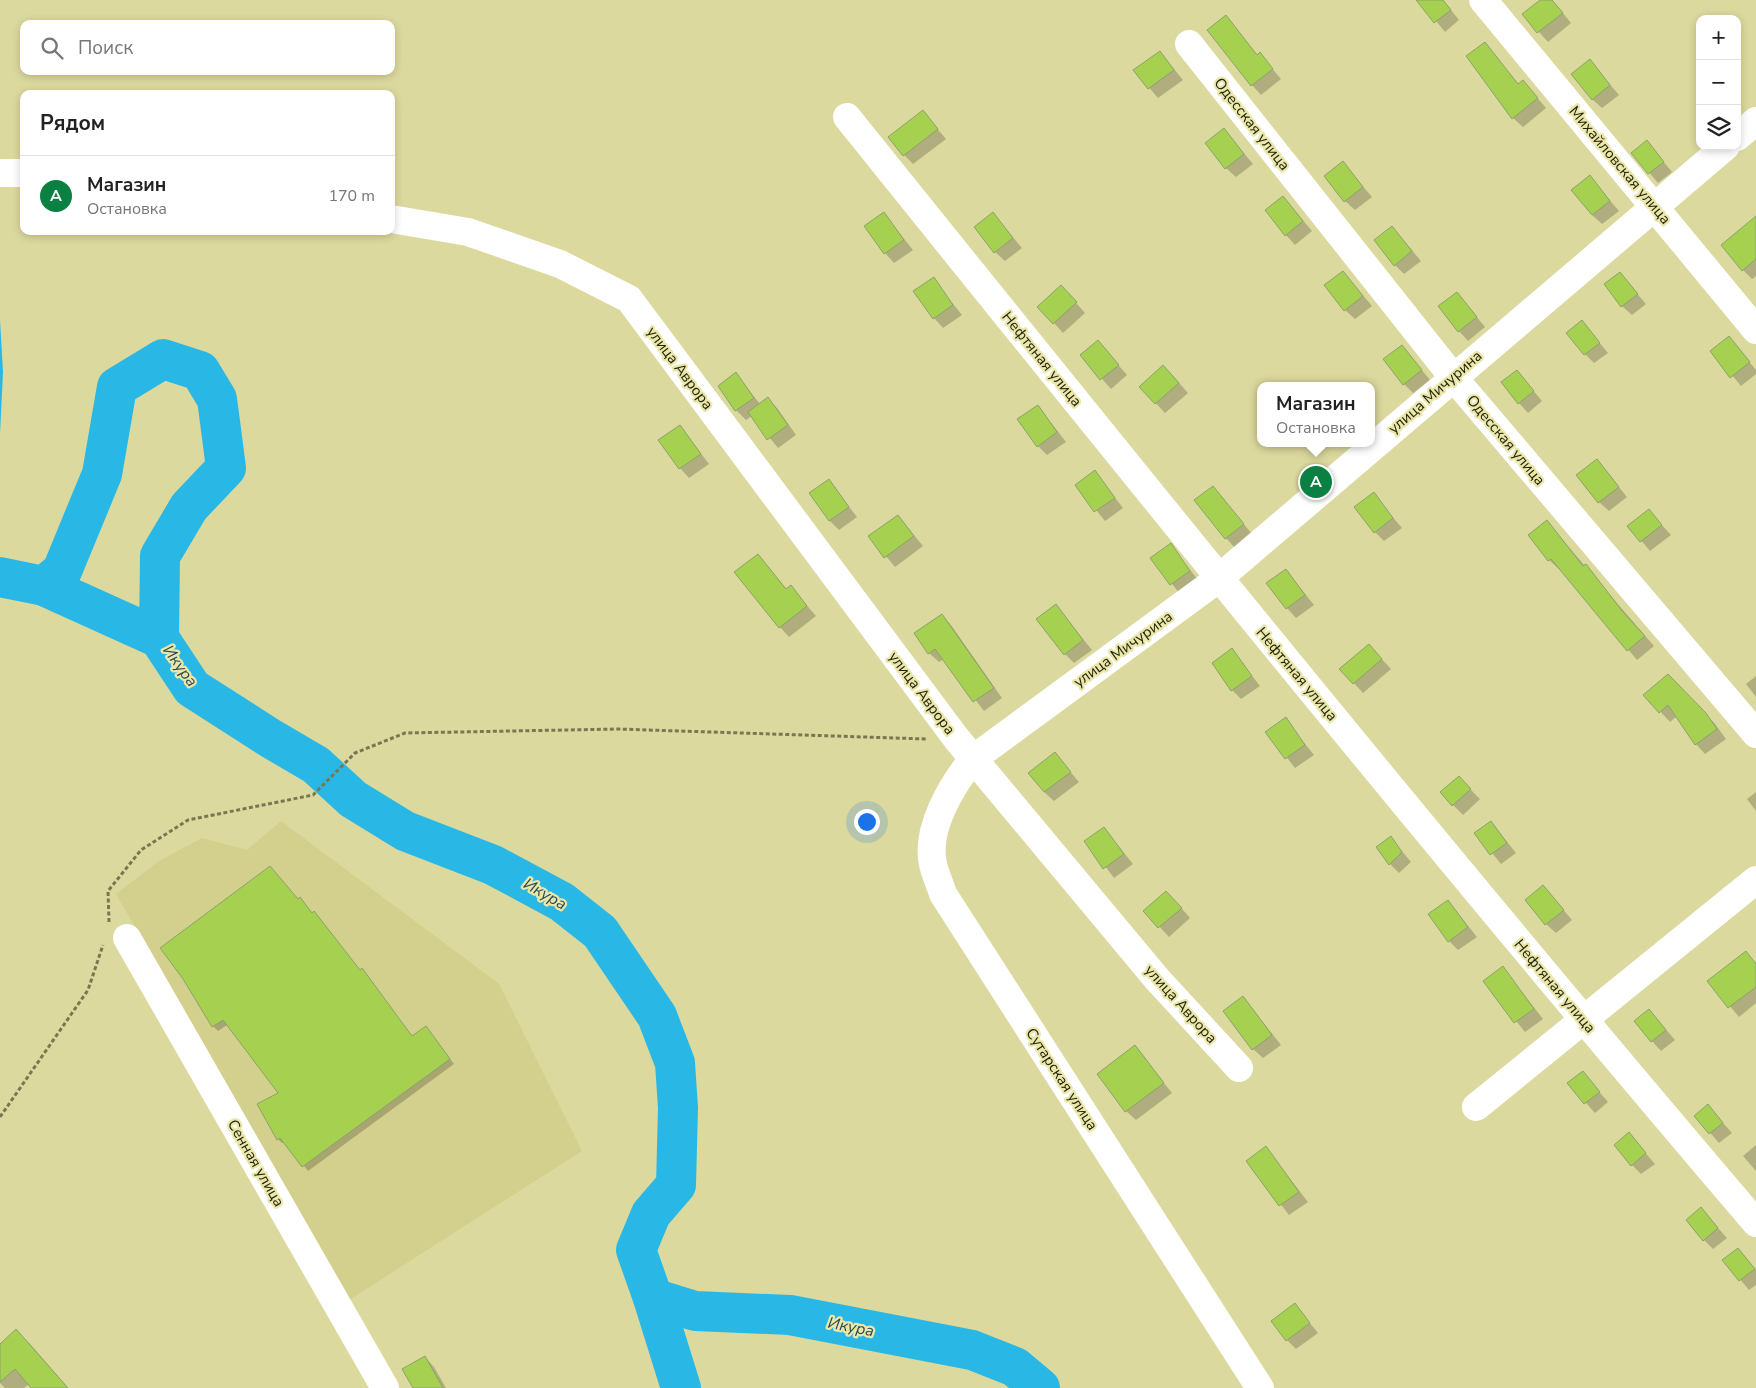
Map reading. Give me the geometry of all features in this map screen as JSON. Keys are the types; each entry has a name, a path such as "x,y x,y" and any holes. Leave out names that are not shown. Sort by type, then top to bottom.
{"street":[{"name":"Михайловская улица","path":"1482,0 1756,330"},
{"name":"Одесская улица","path":"1190,44 1453,377 1756,734"},
{"name":"Нефтяная улица","path":"847,117 1218,579 1583,1020 1756,1223"},
{"path":"1741,134 1756,121"},
{"name":"улица Мичурина","path":"1375,444 1721,150"},
{"path":"0,173 20,173"},
{"name":"улица Аврора","path":"395,220 468,232 560,264 629,299 956,738 1156,979 1239,1068"},
{"name":"улица Мичурина","path":"973,759 1218,579 1372,447"},
{"name":"Сутарская улица","path":"973,759 953,784 933,834 932,863 943,894 1260,1388"},
{"path":"1476,1107 1756,880"},
{"name":"Сенная улица","path":"127,938 385,1388"}],"path":[{"path":"313,795 355,753 405,733 618,729 911,740 956,738"}],"shaded area":[{"path":"281,821 499,984 582,1151 349,1300 116,894 159,861 202,838 247,850"}],"water":[{"path":"0,320 3,372 0,434"}],"building":[{"path":"1416,0 1443,0 1451,10 1434,23"},
{"path":"1540,0 1552,0 1563,13 1537,33 1522,14"},
{"path":"1226,15 1257,55 1260,52 1273,69 1251,86 1207,30"},
{"path":"1485,42 1518,84 1523,80 1538,98 1512,119 1466,56"},
{"path":"1160,51 1174,70 1148,89 1133,70"},
{"path":"1590,59 1610,85 1592,100 1571,74"},
{"path":"923,110 938,129 903,156 888,137"},
{"path":"1224,128 1244,154 1225,169 1205,143"},
{"path":"1647,140 1664,162 1648,174 1631,153"},
{"path":"1343,161 1363,187 1344,202 1324,176"},
{"path":"1590,175 1610,201 1592,215 1571,190"},
{"path":"1283,196 1303,221 1285,236 1265,210"},
{"path":"884,212 904,240 884,254 864,226"},
{"path":"993,212 1013,238 994,253 974,227"},
{"path":"1756,216 1756,259 1742,271 1721,245"},
{"path":"1392,226 1412,251 1394,266 1374,240"},
{"path":"1343,271 1363,296 1344,311 1324,285"},
{"path":"1620,272 1638,294 1621,307 1604,284"},
{"path":"934,277 953,305 933,319 913,291"},
{"path":"1061,285 1077,302 1053,324 1037,307"},
{"path":"1457,292 1477,317 1458,332 1438,306"},
{"path":"1582,320 1600,343 1584,355 1566,333"},
{"path":"1729,336 1750,362 1730,378 1710,351"},
{"path":"1098,340 1119,365 1100,380 1080,355"},
{"path":"1402,345 1422,370 1403,385 1383,359"},
{"path":"1163,365 1179,383 1155,404 1139,387"},
{"path":"1517,370 1534,391 1518,404 1501,382"},
{"path":"736,372 754,398 735,411 718,386"},
{"path":"768,397 788,425 767,440 748,412"},
{"path":"1038,405 1057,432 1037,447 1017,419"},
{"path":"680,425 701,454 679,469 658,440"},
{"path":"1597,459 1619,487 1598,503 1576,475"},
{"path":"1095,470 1115,498 1094,512 1075,485"},
{"path":"829,479 849,507 829,521 809,493"},
{"path":"1213,486 1244,524 1225,539 1194,500"},
{"path":"1374,492 1393,518 1374,533 1354,507"},
{"path":"1649,509 1662,525 1640,542 1627,526"},
{"path":"898,515 914,536 884,558 868,536"},
{"path":"1547,520 1583,566 1586,564 1623,612 1645,636 1627,651 1551,559 1548,561 1528,535"},
{"path":"1171,543 1190,571 1170,585 1150,558"},
{"path":"758,554 786,589 791,585 807,606 779,628 734,572"},
{"path":"1286,569 1305,595 1286,609 1266,583"},
{"path":"1056,604 1083,640 1064,655 1036,619"},
{"path":"942,614 994,688 973,702 935,649 928,654 914,633"},
{"path":"1369,644 1382,659 1353,684 1339,669"},
{"path":"1232,648 1252,676 1231,691 1212,663"},
{"path":"1668,674 1706,713 1717,729 1695,745 1668,705 1659,713 1643,695"},
{"path":"1286,717 1305,745 1285,759 1265,732"},
{"path":"1055,752 1071,772 1044,792 1028,773"},
{"path":"1459,776 1471,789 1452,806 1440,792"},
{"path":"1491,821 1507,843 1490,855 1474,833"},
{"path":"1104,827 1124,854 1103,869 1084,841"},
{"path":"1391,836 1402,852 1389,865 1376,847"},
{"path":"270,866 298,899 300,897 312,913 314,911 360,970 362,968 412,1036 426,1026 450,1059 302,1167 280,1138 277,1140 257,1104 278,1093 223,1020 212,1027 183,979 160,948"},
{"path":"1543,885 1564,910 1545,925 1525,900"},
{"path":"1166,891 1182,908 1158,928 1143,911"},
{"path":"1448,900 1468,927 1448,942 1428,914"},
{"path":"1746,951 1756,964 1756,987 1728,1008 1707,981"},
{"path":"1503,966 1534,1009 1514,1023 1483,981"},
{"path":"1243,996 1272,1035 1252,1050 1223,1011"},
{"path":"1649,1009 1666,1030 1651,1042 1634,1021"},
{"path":"1135,1045 1164,1083 1125,1112 1097,1074"},
{"path":"1583,1071 1600,1092 1584,1104 1567,1083"},
{"path":"1708,1104 1723,1123 1709,1134 1694,1116"},
{"path":"1629,1132 1646,1153 1631,1166 1614,1145"},
{"path":"1266,1146 1299,1192 1279,1206 1246,1161"},
{"path":"1701,1207 1718,1228 1703,1241 1686,1220"},
{"path":"1738,1248 1755,1269 1739,1281 1722,1260"},
{"path":"1295,1303 1310,1323 1286,1341 1271,1321"},
{"path":"16,1329 68,1388 31,1388 15,1369 0,1382 0,1344"},
{"path":"425,1356 443,1388 413,1388 402,1369"}],"waterway":[{"name":"Икура","path":"44,586 62,571 102,474 117,387 163,359 200,371 217,399 226,468 189,507 160,556 159,638"},
{"name":"Икура","path":"0,577 44,586 159,638 192,688 316,765 353,799 405,831 493,865 562,902 600,932 657,1016 675,1063 678,1108 676,1185 651,1214 636,1250 653,1298 695,1311 790,1315 972,1350 1015,1367 1040,1388"},
{"name":"Икура","path":"653,1298 681,1388"}],"place":[{"name":"Магазин","path":"1316,482"}]}
